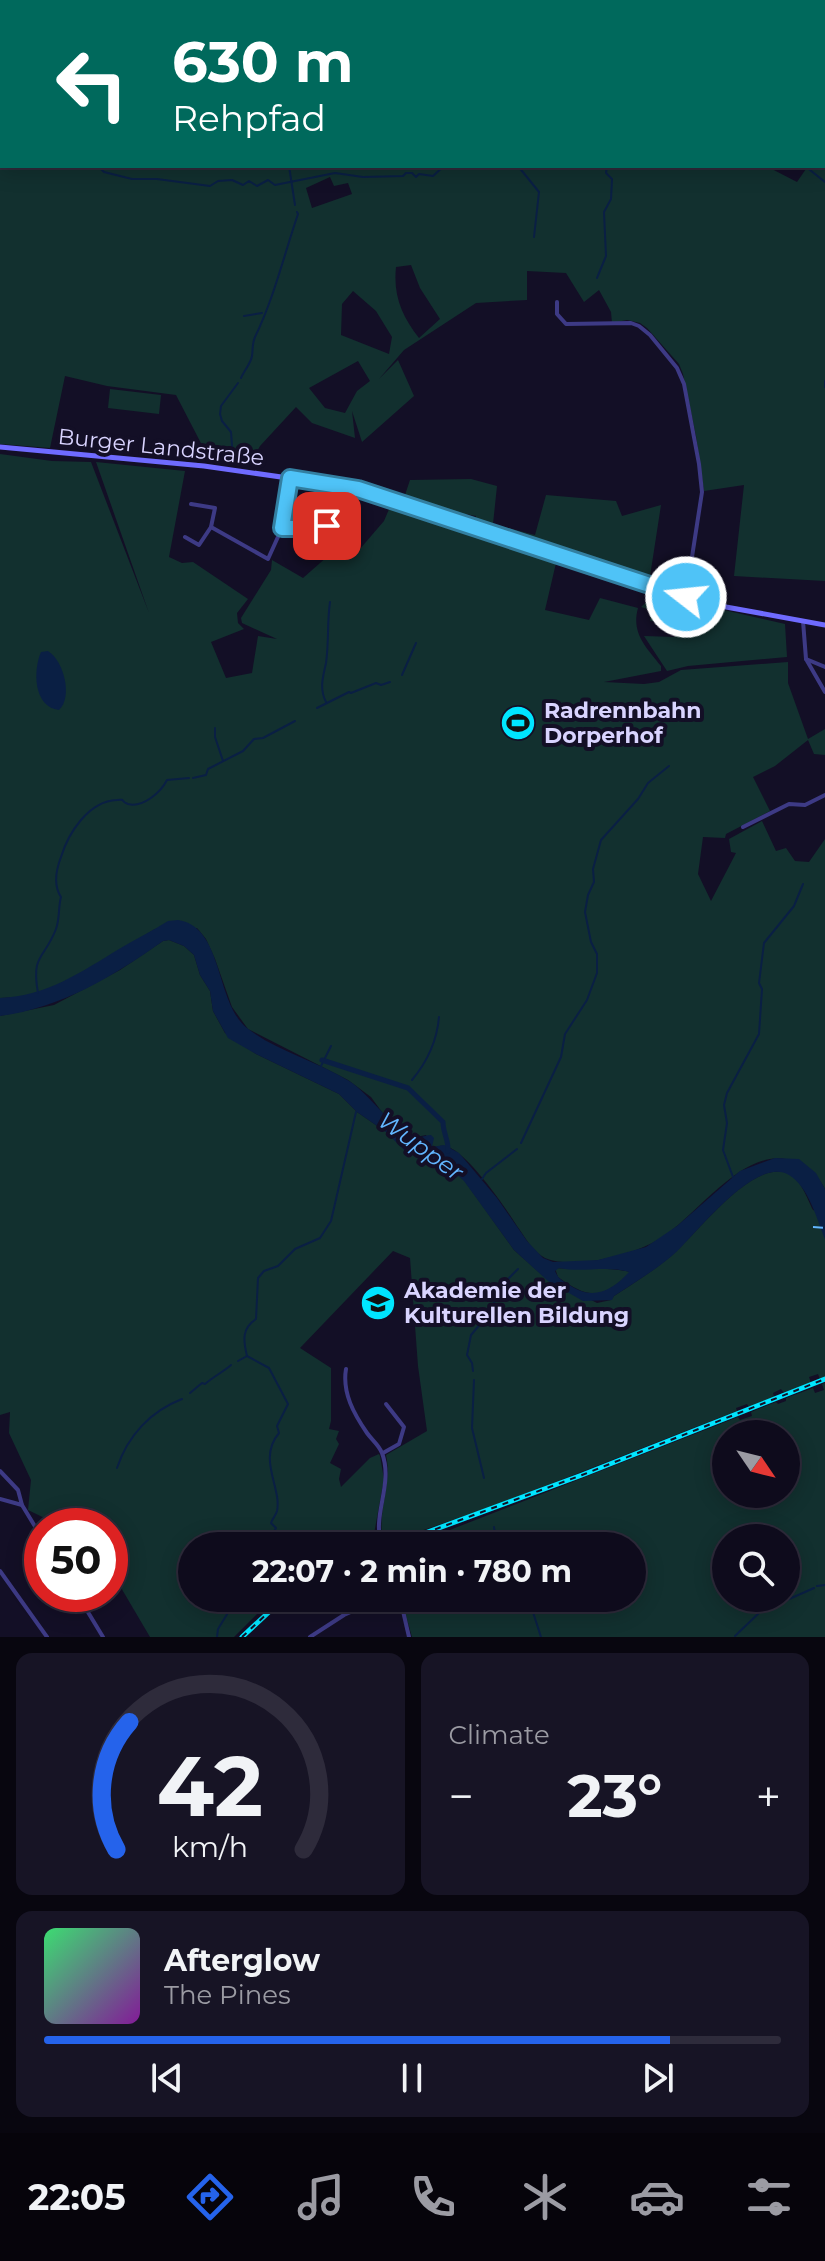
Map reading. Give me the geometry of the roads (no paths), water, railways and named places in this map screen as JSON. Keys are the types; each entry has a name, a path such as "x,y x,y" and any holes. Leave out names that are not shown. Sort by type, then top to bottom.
{"main road":[{"name":"Burger Landstraße","path":"0,447 147,460 358,489 686,597 825,625"}],"street":[{"path":"557,302 557,314 566,324 633,324 650,335 681,376 702,492 686,597"},
{"path":"211,527 267,559 282,528 290,478"},
{"path":"185,537 199,545 211,527 215,508 191,504"},
{"path":"282,528 324,531 332,508 346,512 347,518 357,521"},
{"path":"803,621 806,659 825,692"},
{"path":"806,659 825,667"},
{"path":"743,827 789,804 805,805 825,795"},
{"path":"346,1369 349,1402 383,1454 386,1482 380,1513 381,1532"},
{"path":"383,1454 399,1444 404,1427 386,1404"},
{"path":"0,1471 18,1490 24,1508"},
{"path":"0,1499 22,1505"},
{"path":"0,1571 47,1637"},
{"path":"88,1612 103,1637"},
{"path":"310,1637 351,1612"},
{"path":"403,1612 409,1637"}],"water":[{"path":"48,651 54,656 65,679 65,697 59,710 44,702 37,687 38,660 41,652"},
{"name":"Wupper","path":"178,920 193,926 204,936 229,1002 247,1028 349,1081 402,1130 419,1137 431,1135 434,1138 432,1147 444,1145 459,1153 543,1258 553,1262 598,1260 646,1247 677,1226 740,1171 775,1158 799,1159 816,1173 825,1189 825,1239 812,1204 796,1180 776,1172 760,1176 728,1199 674,1254 612,1300 583,1301 548,1281 514,1250 464,1181 452,1170 405,1151 339,1094 228,1038 213,1011 210,991 200,975 194,955 184,946 163,941 86,989 44,1006 0,1016 0,998 48,988 168,921","holes":["612,1269 629,1272 615,1285 593,1293 576,1289 560,1279 555,1271"]}],"waterway":[{"path":"100,168 104,172 132,179 210,186 218,181 232,180 243,185 249,181 257,186 268,180 275,185 335,173 363,177 403,176 406,173 416,177 419,174 433,176 442,168"},
{"path":"289,168 295,205"},
{"path":"520,168 539,192 534,237"},
{"path":"597,278 606,256 604,212 611,199 612,179 606,173 607,168"},
{"path":"808,168 825,182"},
{"path":"241,378 251,359 254,340 273,292 297,212"},
{"path":"244,316 262,313"},
{"path":"825,381 825,387"},
{"path":"233,459 231,432 220,414 221,406 238,383"},
{"path":"326,702 322,682 330,602"},
{"path":"402,675 416,643"},
{"path":"317,708 349,692 390,682"},
{"path":"193,778 206,775 208,769 243,751 254,739 263,738 295,721"},
{"path":"215,728 223,761"},
{"path":"521,1143 561,1057 565,1034 587,1000 597,973 597,954 591,942 585,912 601,840 638,799 648,783 669,766"},
{"path":"38,993 37,964 58,921 61,897 56,882 58,867 74,829 97,806 122,800 128,804 140,804 156,794 167,780 189,778"},
{"path":"733,1177 723,1150 727,1123 724,1105 727,1093 759,1034 762,989 759,983 764,943 794,906 803,884"},
{"path":"412,1080 430,1051 439,1017"},
{"path":"321,1066 331,1046"},
{"name":"Wupper","path":"322,1060 408,1088 443,1122 448,1151"},
{"path":"274,1532 276,1528 271,1523 278,1502 270,1453 279,1433 277,1426 288,1404 269,1368 247,1356 245,1335 248,1326 256,1319 258,1278 264,1271 278,1266 295,1249 320,1238 331,1221 356,1112"},
{"path":"482,1179 517,1149"},
{"path":"473,1371 467,1355 471,1335 488,1315 504,1283 518,1269"},
{"path":"238,1361 247,1356"},
{"path":"190,1393 231,1365"},
{"path":"474,1380 472,1428 484,1478"},
{"path":"117,1468 127,1445 142,1426 160,1410 182,1399"},
{"path":"494,1527 495,1532"},
{"path":"817,1586 825,1585"},
{"path":"735,1636 760,1612 814,1588"},
{"path":"217,1637 218,1629 228,1612"},
{"path":"533,1612 541,1637"}],"railway":[{"path":"428,1532 825,1379"},
{"path":"242,1637 269,1612"}],"place":[{"name":"Radrennbahn Dorperhof","path":"518,723"},
{"name":"Akademie der Kulturellen Bildung","path":"378,1303"}]}
